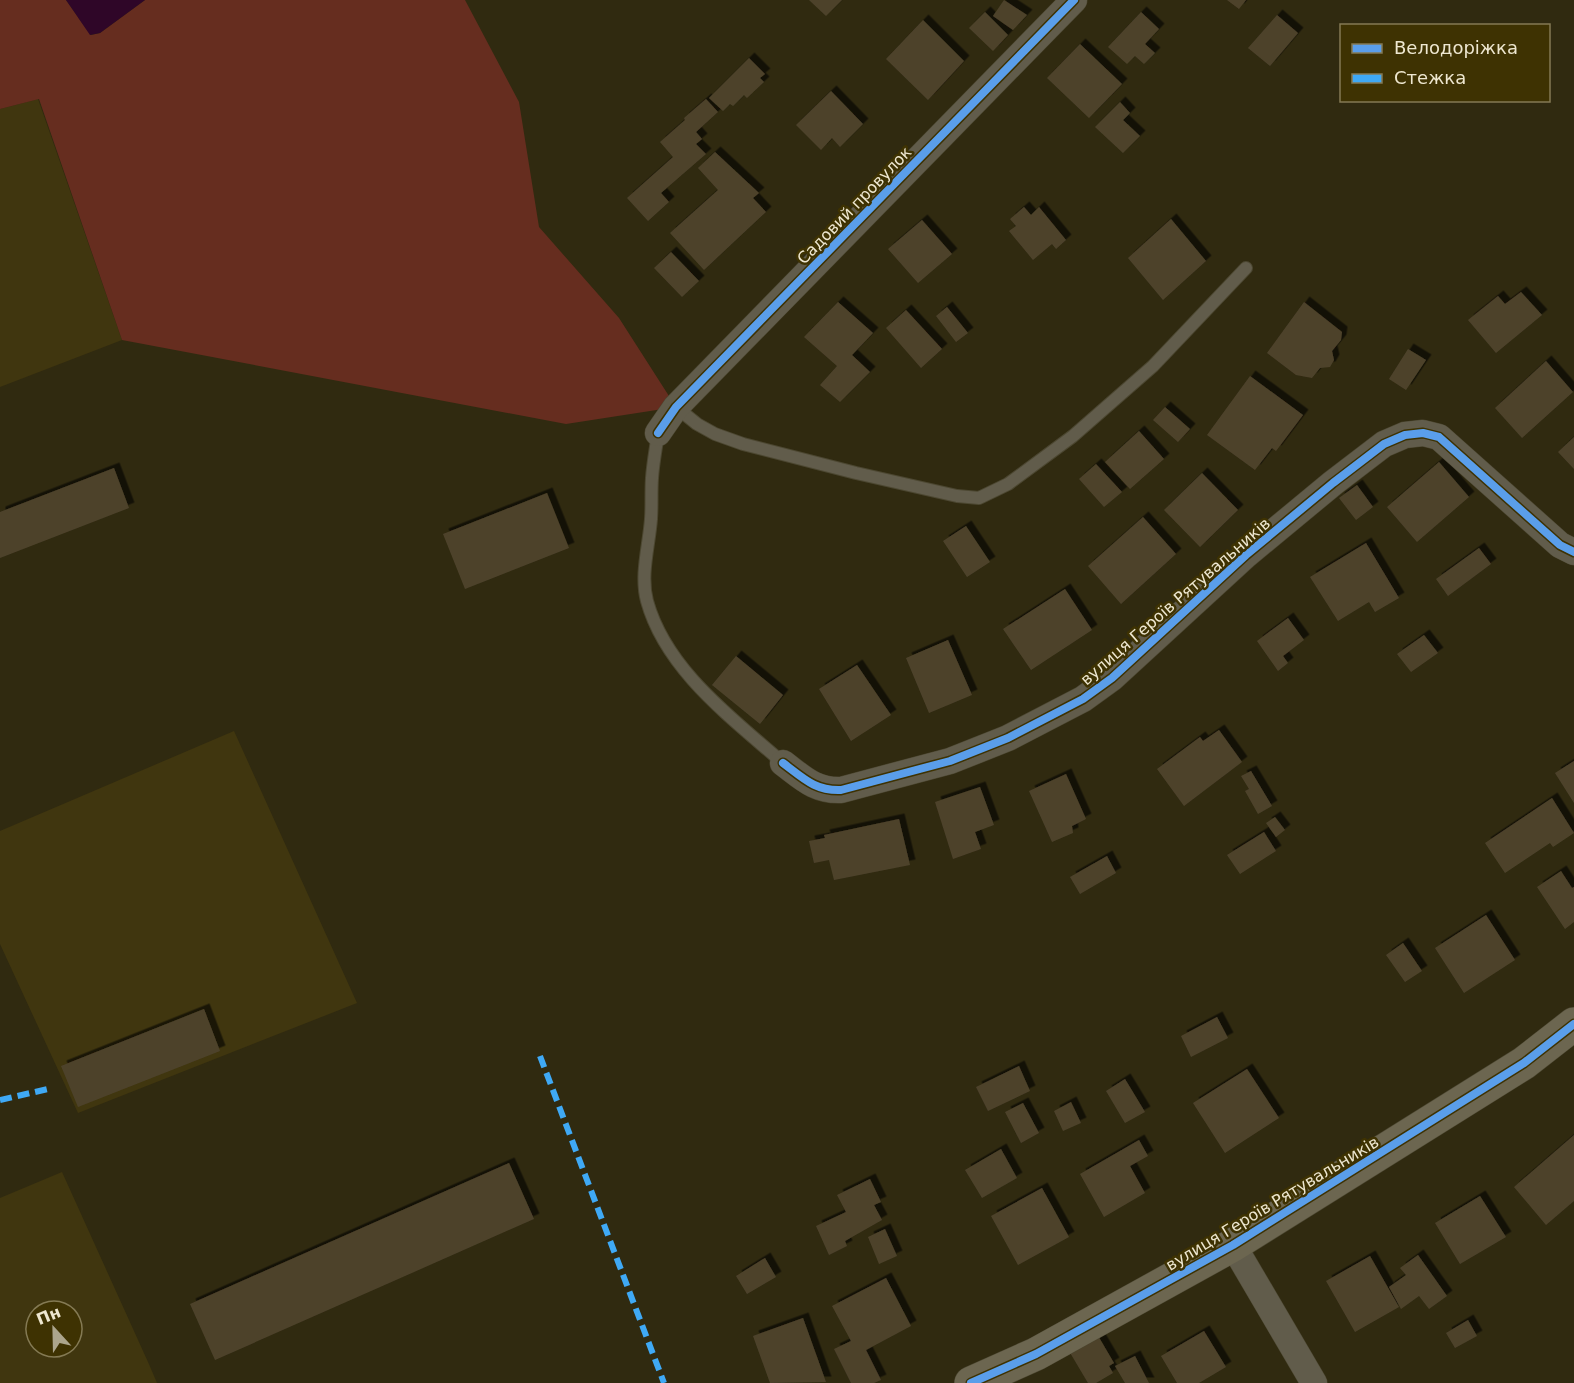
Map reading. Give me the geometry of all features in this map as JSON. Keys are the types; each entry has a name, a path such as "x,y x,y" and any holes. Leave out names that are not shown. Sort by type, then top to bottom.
{"street":[{"name":"Садовий провулок","path":"658,433 676,407 1074,0"},
{"name":"вулиця Героїв Рятувальників","path":"783,763 810,783 827,790 842,790 950,761 1008,738 1083,699 1112,678 1246,555 1333,483 1384,444 1406,435 1423,433 1439,437 1560,545 1574,552"},
{"name":"вулиця Героїв Рятувальників","path":"971,1383 1036,1354 1233,1245 1524,1063 1574,1024"},
{"path":"1233,1245 1314,1383"}],"lane":[{"path":"676,407 715,434 743,444 867,476 957,496 980,498 1008,484 1100,413 1153,366 1246,268"},
{"path":"658,433 645,566 647,600 652,615 671,651 688,674 719,706 783,763"}],"shaded area":[{"path":"0,0 66,0 91,35 100,33 145,0 465,0 519,102 539,227 619,318 676,407 566,424 122,340 39,99 0,109"},
{"path":"66,0 145,0 100,33 90,35"},
{"path":"38,99 122,340 0,387 0,109"},
{"path":"234,731 357,1003 78,1113 0,944 0,831"},
{"path":"62,1172 157,1383 0,1383 0,1198"}],"building":[{"path":"809,0 842,0 826,16"},
{"path":"1004,0 1027,15 1013,30 993,16"},
{"path":"1227,0 1246,0 1239,9"},
{"path":"985,12 1008,35 993,51 969,28"},
{"path":"1141,12 1159,29 1145,44 1155,53 1144,64 1135,56 1127,64 1108,47"},
{"path":"1277,15 1298,33 1270,66 1248,48"},
{"path":"923,20 964,61 928,100 886,59"},
{"path":"1080,44 1122,84 1089,118 1047,78"},
{"path":"749,58 765,74 760,78 764,82 747,98 744,95 733,106 730,104 723,111 709,98"},
{"path":"831,91 863,124 840,147 832,138 821,150 796,125"},
{"path":"706,99 718,112 696,132 702,139 696,144 706,154 661,193 669,202 648,221 627,198 673,157 660,142"},
{"path":"1120,102 1130,113 1123,120 1140,136 1123,153 1095,127"},
{"path":"715,152 759,193 753,198 766,212 704,270 670,233 718,190 698,168"},
{"path":"1024,207 1031,215 1039,207 1066,240 1056,249 1052,244 1033,260 1009,231 1016,226 1010,219"},
{"path":"1171,219 1206,261 1163,300 1128,258"},
{"path":"922,220 952,254 918,283 888,249"},
{"path":"671,252 699,281 682,297 654,268"},
{"path":"1521,292 1542,315 1496,353 1468,320 1498,296 1505,304"},
{"path":"838,302 873,333 852,355 870,372 840,402 820,385 837,366 804,337"},
{"path":"1304,302 1342,332 1341,340 1332,351 1334,360 1330,367 1320,368 1312,378 1296,375 1267,353"},
{"path":"947,307 968,333 956,342 936,316"},
{"path":"906,310 942,349 921,368 886,328"},
{"path":"1408,349 1426,360 1406,390 1389,379"},
{"path":"1546,361 1573,392 1522,438 1495,408"},
{"path":"1250,376 1303,415 1276,451 1272,448 1255,470 1207,435"},
{"path":"1165,407 1190,429 1178,442 1153,420"},
{"path":"1139,431 1164,459 1130,489 1105,462"},
{"path":"1574,437 1574,469 1558,452"},
{"path":"1439,462 1469,497 1417,542 1387,507"},
{"path":"1096,464 1122,492 1104,507 1079,479"},
{"path":"114,468 129,508 0,558 0,512"},
{"path":"1202,473 1238,510 1200,547 1164,510"},
{"path":"1357,485 1373,507 1356,520 1339,498"},
{"path":"547,493 569,548 465,589 443,534"},
{"path":"1143,517 1176,554 1121,604 1088,566"},
{"path":"966,526 990,562 967,577 943,541"},
{"path":"1366,543 1399,598 1375,612 1369,602 1338,621 1310,577"},
{"path":"1479,548 1491,564 1448,596 1436,579"},
{"path":"1065,589 1092,630 1031,670 1003,629"},
{"path":"1288,618 1304,640 1283,656 1288,663 1278,671 1257,641"},
{"path":"1424,635 1438,653 1411,672 1397,654"},
{"path":"948,640 972,695 929,713 906,658"},
{"path":"736,656 783,695 760,724 712,685"},
{"path":"857,665 891,715 851,741 819,689"},
{"path":"1219,730 1242,762 1184,806 1157,769 1200,737 1203,741"},
{"path":"1574,761 1574,803 1555,773"},
{"path":"1251,771 1272,806 1258,814 1245,791 1249,789 1241,776"},
{"path":"1066,774 1086,819 1072,826 1073,833 1052,842 1029,791"},
{"path":"980,787 994,825 975,832 981,849 953,859 935,802"},
{"path":"1552,798 1574,833 1553,847 1550,843 1505,873 1485,843"},
{"path":"1275,817 1285,830 1276,837 1266,823"},
{"path":"899,819 910,865 834,880 829,860 814,863 809,841 825,838 824,835"},
{"path":"1264,832 1276,851 1240,874 1227,855"},
{"path":"1107,856 1116,873 1080,894 1070,877"},
{"path":"1561,871 1572,888 1574,887 1574,922 1565,929 1537,887"},
{"path":"1486,915 1515,960 1464,993 1435,948"},
{"path":"1403,943 1422,971 1405,982 1386,955"},
{"path":"204,1009 220,1051 78,1107 61,1066"},
{"path":"1217,1017 1228,1038 1191,1057 1181,1036"},
{"path":"1019,1066 1030,1091 988,1111 976,1087"},
{"path":"1247,1069 1279,1118 1225,1153 1193,1103"},
{"path":"1125,1079 1145,1112 1125,1123 1106,1091"},
{"path":"1071,1102 1081,1123 1063,1131 1054,1111"},
{"path":"1023,1103 1039,1133 1021,1143 1005,1112"},
{"path":"1574,1135 1574,1201 1546,1225 1514,1187"},
{"path":"1139,1140 1148,1156 1130,1166 1145,1193 1104,1217 1080,1174"},
{"path":"1001,1149 1017,1178 982,1198 965,1170"},
{"path":"509,1163 534,1219 215,1360 190,1304"},
{"path":"870,1179 881,1202 874,1205 882,1220 845,1241 847,1246 829,1255 816,1226 846,1212 837,1195"},
{"path":"1042,1188 1069,1237 1018,1265 991,1216"},
{"path":"1480,1196 1506,1237 1460,1264 1435,1223"},
{"path":"885,1229 897,1256 879,1264 868,1237"},
{"path":"1418,1255 1447,1296 1429,1309 1419,1296 1401,1309 1389,1287 1406,1275 1400,1268"},
{"path":"1370,1256 1399,1307 1355,1332 1326,1281"},
{"path":"765,1258 776,1277 747,1294 736,1276"},
{"path":"886,1278 911,1326 866,1350 881,1380 874,1383 851,1383 834,1349 851,1341 832,1306"},
{"path":"803,1318 826,1382 770,1383 753,1336"},
{"path":"1468,1320 1477,1336 1455,1348 1446,1333"},
{"path":"1204,1331 1226,1367 1199,1383 1177,1383 1161,1356"},
{"path":"1097,1334 1114,1363 1109,1366 1113,1373 1096,1383 1088,1383 1069,1351"},
{"path":"1135,1356 1149,1383 1125,1383 1115,1366"}],"marked path":[{"path":"540,1056 664,1383"},
{"path":"0,1100 48,1089"}],"cycle path":[{"path":"658,433 676,407 1074,0"},
{"path":"783,763 816,786 841,790 950,761 1008,738 1083,699 1112,678 1246,555 1333,483 1384,444 1405,435 1423,433 1439,437 1560,545 1574,552"},
{"path":"971,1383 1036,1354 1233,1245 1524,1063 1574,1024"}]}
